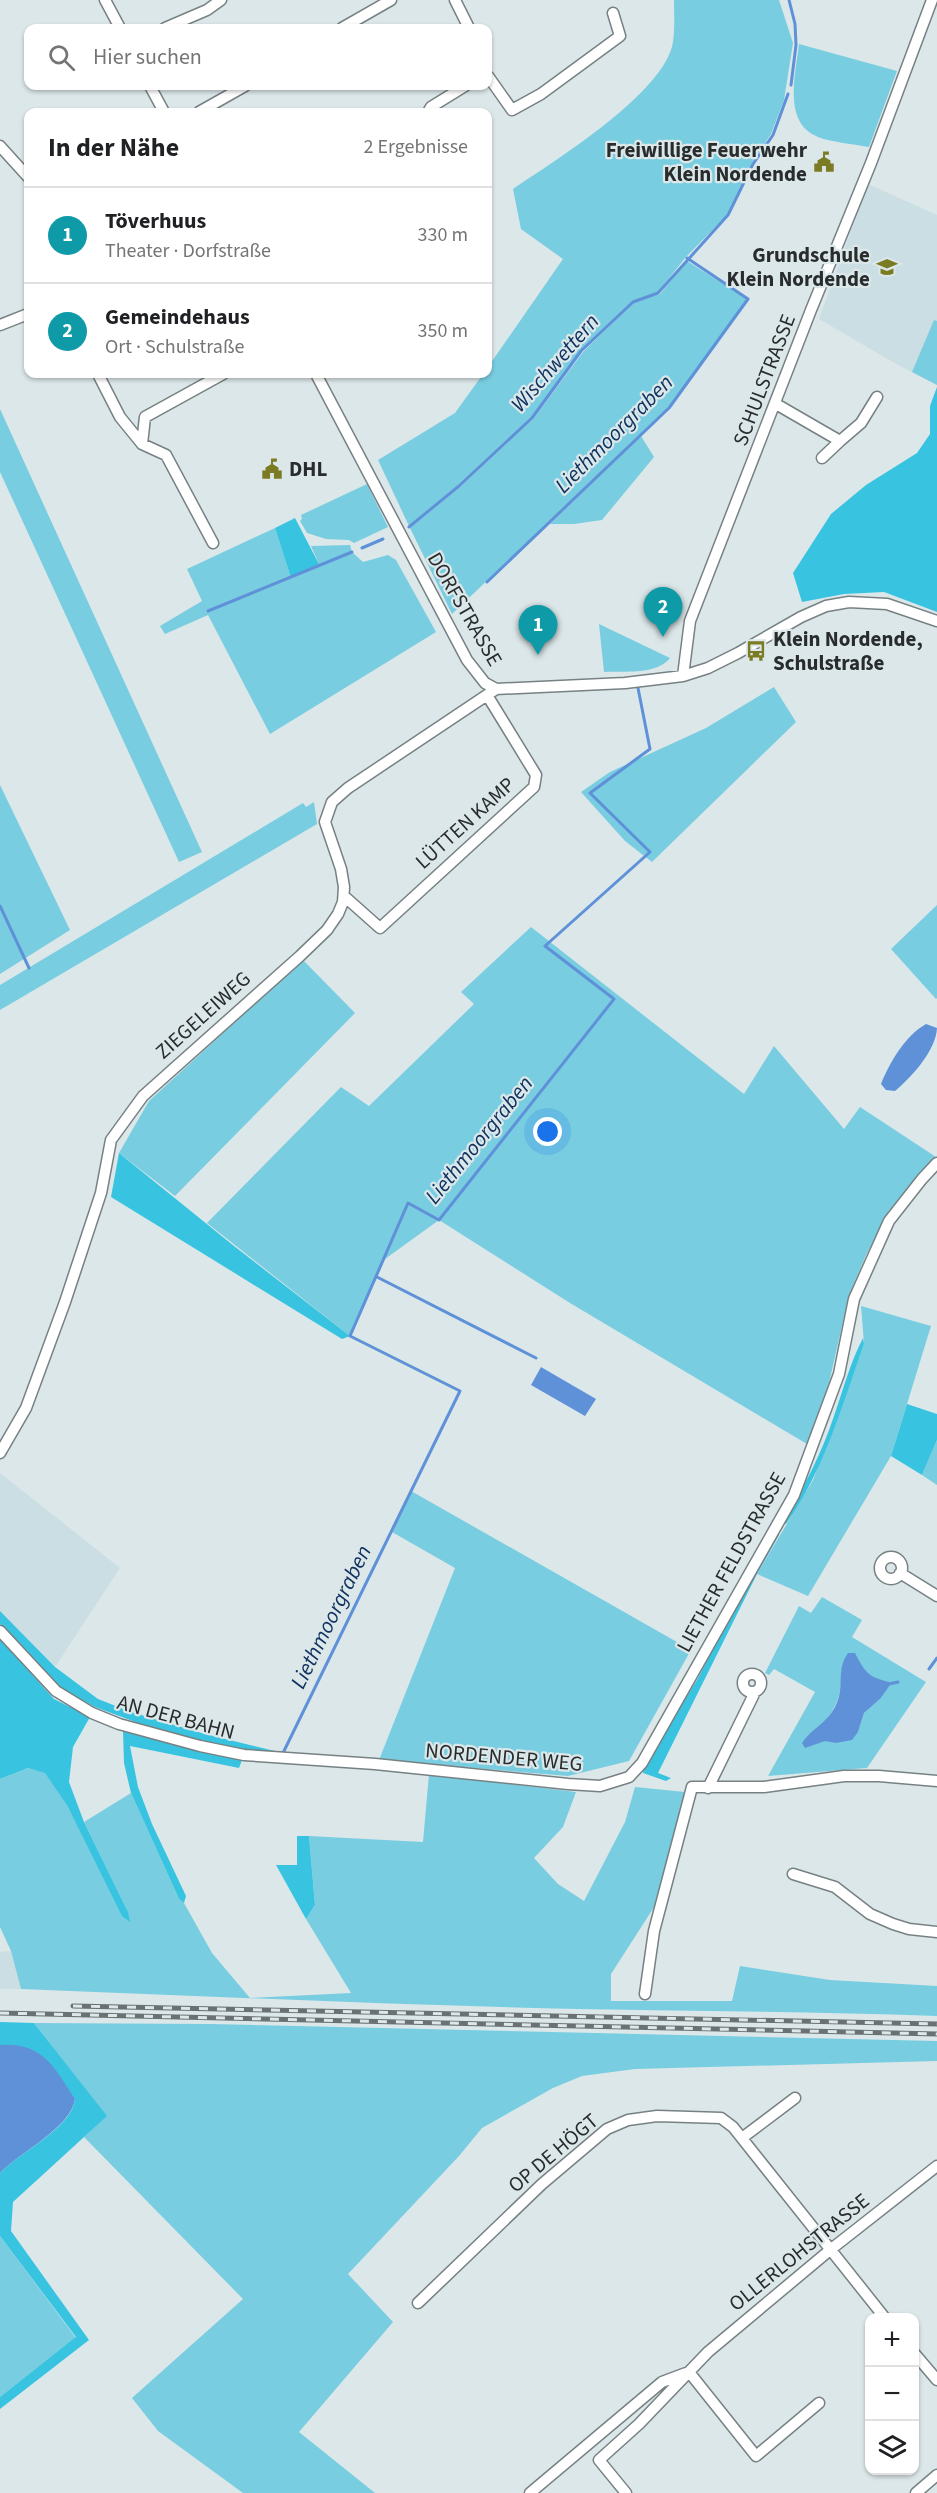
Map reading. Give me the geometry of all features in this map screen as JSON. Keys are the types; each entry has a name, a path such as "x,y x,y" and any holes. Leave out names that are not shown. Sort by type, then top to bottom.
{"street":[{"path":"105,0 118,24"},
{"path":"174,24 207,10 221,0"},
{"path":"349,24 391,0"},
{"path":"455,0 467,24"},
{"name":"SCHULSTRASSE","path":"683,676 690,621 883,133 932,0"},
{"path":"492,82 512,110 541,94 620,36 613,13"},
{"path":"152,90 162,108"},
{"path":"207,108 238,90"},
{"path":"430,108 459,90"},
{"path":"0,146 24,173"},
{"path":"0,325 24,316"},
{"path":"100,378 120,417 142,444 166,455 213,543"},
{"path":"142,444 145,417 215,378"},
{"name":"DORFSTRASSE","path":"318,378 467,660 491,692 625,683 683,676 708,668 801,617 826,606 849,602 887,604 937,621"},
{"path":"822,458 861,423 877,397"},
{"path":"776,404 840,441"},
{"path":"344,896 341,869 325,822 332,802 348,788 491,692"},
{"name":"LÜTTEN KAMP","path":"344,896 380,928 534,787 536,776 491,692"},
{"name":"ZIEGELEIWEG","path":"0,1453 26,1408 65,1302 101,1193 111,1140 143,1096 327,930 339,914 344,896"},
{"name":"LIETHER FELDSTRASSE","path":"629,1777 642,1763 794,1494 839,1374 850,1315 859,1288 889,1221 937,1163"},
{"path":"900,1573 937,1596"},
{"name":"AN DER BAHN","path":"0,1631 56,1691 119,1725 244,1755 375,1764"},
{"path":"708,1788 754,1692"},
{"name":"NORDENDER WEG","path":"375,1764 600,1786 629,1777"},
{"path":"645,1994 654,1931 692,1787 764,1787 853,1776 937,1781"},
{"path":"793,1874 835,1887 870,1914 893,1924 909,1929 937,1932"},
{"path":"742,2138 795,2098"},
{"name":"OP DE HÖGT","path":"418,2303 542,2184 607,2129 628,2120 657,2116 686,2116 721,2118 733,2127 881,2313"},
{"name":"OLLERLOHSTRASSE","path":"621,2491 598,2460 639,2424 708,2352 830,2250 937,2166"},
{"path":"919,2358 937,2380"},
{"path":"689,2372 756,2456 819,2403"},
{"name":"OLLERLOHSTRASSE","path":"530,2493 662,2382 689,2372"},
{"path":"916,2493 937,2475"}],"shaded area":[{"path":"674,0 779,0 793,43 784,100 771,134 752,163 726,216 686,257 658,292 633,301 581,350 532,417 459,485 409,526 378,460 455,413 480,378 492,378 492,361 563,259 521,229 513,189 580,144 630,104 666,62 673,42"},
{"path":"799,44 897,71 869,147 826,139 804,128 798,118 794,94"},
{"name":"Grundschule Klein Nordende","path":"868,184 937,215 937,385 819,319"},
{"path":"687,261 747,299 668,408 452,614 410,528 460,487 534,418 583,352 634,302 660,294"},
{"path":"934,320 937,321 937,385 912,372"},
{"path":"937,387 937,612 884,592 844,594 802,602 793,573 831,514 866,485 917,453 930,434 930,406"},
{"path":"0,409 202,852 179,862 0,472"},
{"path":"641,436 654,457 602,520 574,524 550,524"},
{"path":"367,484 388,527 354,543 349,540 326,539 307,533 300,521 301,515"},
{"path":"295,518 320,566 291,578 275,528"},
{"path":"275,528 291,578 320,566 311,546 350,545 352,552 363,562 388,555 396,560 436,632 270,734 208,615 165,634 160,626 202,601 187,569"},
{"path":"599,624 670,658 649,670 604,672"},
{"path":"774,687 796,722 652,862 625,841 581,792 610,772 706,728"},
{"path":"0,785 70,930 0,974"},
{"path":"314,802 317,824 0,1010 0,985 303,803 306,807"},
{"path":"937,905 937,998 936,999 891,949"},
{"path":"531,927 744,1094 774,1046 844,1129 860,1107 936,1157 888,1212 866,1255 849,1295 829,1383 807,1444 570,1303 439,1220 385,1259 350,1336 207,1223 341,1087 369,1106 474,1004 461,992"},
{"path":"303,960 355,1013 175,1196 119,1153 149,1101"},
{"path":"926,1024 937,1028 928,1054 895,1091 886,1090 881,1084 889,1067 911,1035"},
{"path":"119,1153 350,1336 342,1339 111,1197"},
{"path":"861,1306 931,1326 891,1456 808,1596 757,1574 813,1480 864,1344"},
{"path":"863,1338 864,1344 822,1460 786,1524 783,1521 824,1444 850,1367"},
{"path":"541,1367 596,1399 585,1416 531,1385"},
{"path":"907,1404 937,1414 937,1440 922,1475 891,1456"},
{"path":"937,1440 937,1485 922,1475"},
{"path":"0,1473 120,1568 55,1667 0,1611"},
{"path":"411,1491 691,1650 629,1761 568,1776 379,1760 455,1568 392,1532"},
{"path":"777,1533 779,1535 757,1574 658,1773 671,1778 666,1781 643,1773 644,1764 697,1680 754,1571"},
{"path":"822,1597 862,1620 852,1637 926,1682 867,1768 768,1776 815,1692 774,1669 769,1675 765,1673 799,1606 811,1613","holes":["862,1667 872,1678 888,1682 880,1699 864,1713 858,1732 836,1743 807,1736 823,1723 834,1708 840,1691 841,1671"]},
{"path":"0,1611 55,1667 98,1699 131,1712 205,1734 283,1753 200,1746 95,1707 62,1689 0,1624"},
{"path":"0,1639 54,1699 90,1717 73,1747 69,1782 84,1822 128,1912 130,1922 122,1916 68,1807 45,1773 28,1768 0,1779"},
{"path":"848,1653 855,1653 868,1673 889,1682 890,1685 880,1699 864,1713 858,1732 852,1740 836,1743 825,1741 805,1748 802,1743 835,1707 840,1692 842,1666"},
{"path":"123,1731 242,1760 239,1768 130,1746 138,1787 152,1824 186,1896 184,1903 179,1899 131,1793 124,1763"},
{"path":"28,1768 45,1772 68,1807 128,1912 84,1822 131,1793 179,1899 184,1903 212,1953 250,1998 351,1993 306,1919 315,1905 309,1836 423,1842 429,1774 576,1792 563,1827 534,1858 558,1884 584,1901 625,1822 635,1787 685,1792 658,1901 611,1974 611,2001 732,2001 740,1966 830,1980 937,1986 937,2016 369,2003 21,1989 11,1951 0,1927 0,1779"},
{"path":"297,1836 309,1836 315,1905 306,1919 276,1865 297,1865"},
{"path":"11,1951 21,1989 0,1989 0,1952"},
{"path":"0,2022 34,2023 107,2116 13,2202 11,2231 89,2340 0,2409 0,2397 76,2337 0,2236 0,2173 65,2120 72,2110 75,2099 4,2045 0,2045"},
{"path":"34,2023 211,2024 937,2041 937,2061 635,2069 582,2076 553,2088 482,2128 459,2156 348,2274 393,2322 299,2432 375,2493 243,2493 158,2431 132,2398 243,2299 84,2137 106,2116"},
{"path":"0,2045 15,2045 37,2052 53,2067 75,2099 65,2120 0,2173"},
{"path":"0,2236 76,2338 0,2397"}],"waterway":[{"name":"Wischwettern","path":"789,0 795,24 796,45 791,85"},
{"name":"Wischwettern","path":"409,527 459,486 532,418 581,351 633,302 658,293 728,215 753,164 773,135 788,94"},
{"name":"Liethmoorgraben","path":"487,582 669,408 748,299 687,258"},
{"name":"Wischwettern","path":"362,548 383,539"},
{"name":"Wischwettern","path":"208,611 352,552"},
{"name":"Liethmoorgraben","path":"283,1753 460,1391 350,1336 408,1203 439,1220 614,999 545,946 650,852 590,793 650,749 638,688"},
{"path":"0,906 29,968"},
{"path":"377,1277 536,1358"},
{"path":"929,1669 937,1658"},
{"path":"889,1684 898,1682"}],"railway":[{"path":"73,2006 937,2024"},
{"path":"0,2013 937,2034"}],"place":[{"name":"Freiwillige Feuerwehr Klein Nordende","path":"824,162"},
{"name":"Grundschule Klein Nordende","path":"887,267"},
{"name":"DHL","path":"272,469"},
{"name":"Gemeindehaus","path":"663,637"},
{"name":"Klein Nordende, Schulstraße","path":"756,651"},
{"name":"Töverhuus","path":"538,655"}]}
